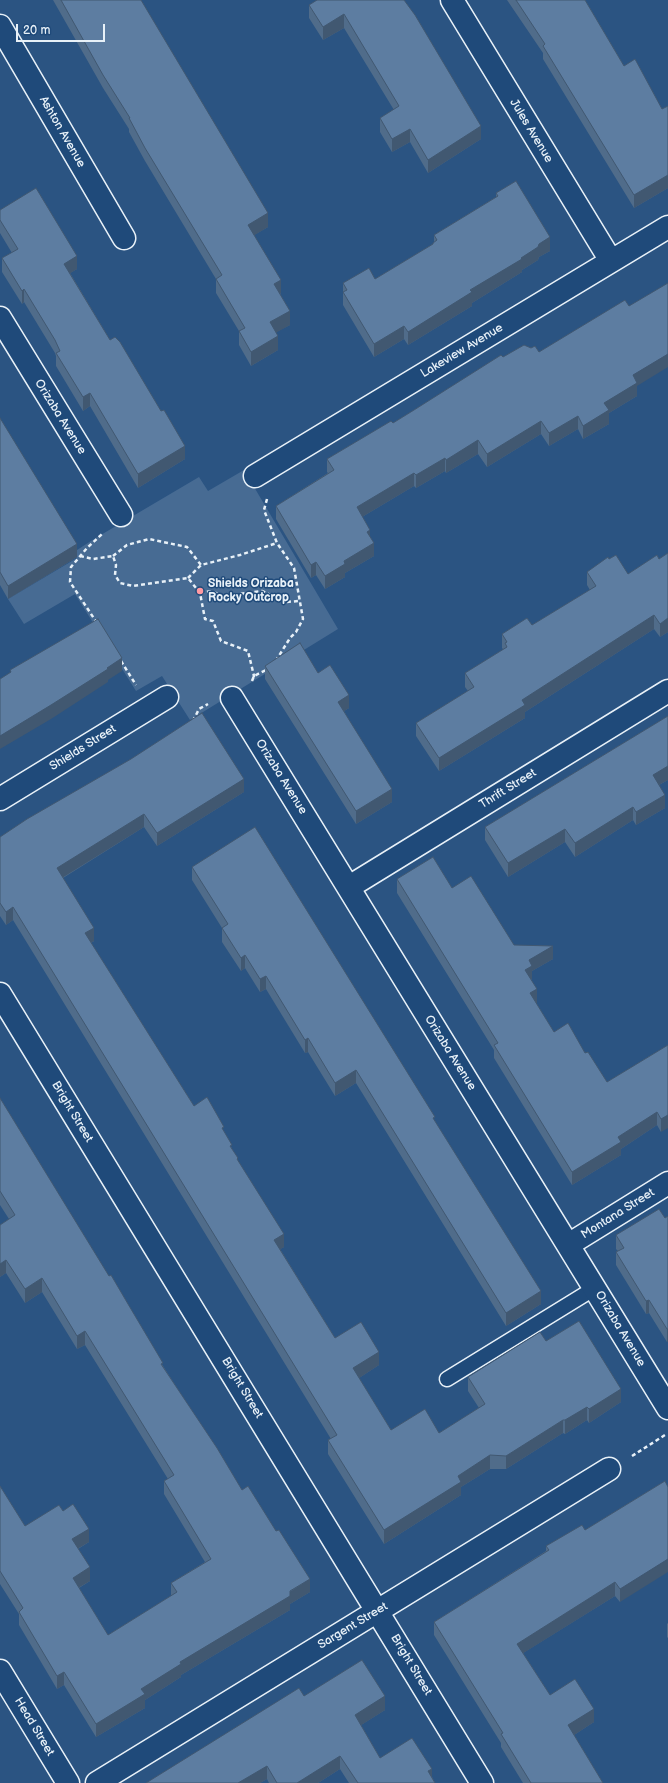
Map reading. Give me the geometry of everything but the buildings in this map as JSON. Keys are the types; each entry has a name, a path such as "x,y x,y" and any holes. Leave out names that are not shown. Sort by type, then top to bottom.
{"street":[{"name":"Jules Avenue","path":"452,0 611,261"},
{"name":"Ashton Avenue","path":"0,26 124,238"},
{"name":"Lakeview Avenue","path":"255,476 668,227"},
{"name":"Orizaba Avenue","path":"0,318 121,515"},
{"name":"Thrift Street","path":"348,887 668,692"},
{"name":"Orizaba Avenue","path":"232,698 668,1408"},
{"name":"Shields Street","path":"0,799 158,702"},
{"name":"Bright Street","path":"0,994 482,1783"},
{"name":"Montana Street","path":"568,1245 668,1183"},
{"name":"Sargent Street","path":"97,1783 609,1470"},
{"name":"Head Street","path":"0,1671 68,1783"}],"lane":[{"path":"447,1379 595,1288"}],"path":[{"path":"255,476 268,498 264,510 276,543 294,568 303,619 276,661"},
{"path":"100,628 70,582 71,567 121,515"},
{"path":"80,556 93,559 113,556 126,545 149,539 187,547 201,565"},
{"path":"113,556 116,565 115,576 120,583 133,586 188,578 201,565 240,555 276,543"},
{"path":"117,654 158,702 185,726 232,698 252,683 254,676 248,650 221,641 213,621 205,619 200,593 188,578"},
{"path":"200,593 212,591 222,596 262,591 286,602 299,601"},
{"path":"254,676 272,666"},
{"path":"609,1470 668,1433"}],"shaded area":[{"path":"244,470 338,629 190,720 162,676 136,691 75,594 24,624 8,599 77,558 74,552 94,539 199,477 208,491"}],"place":[{"name":"Shields Orizaba Rocky Outcrop","path":"200,591"}]}
